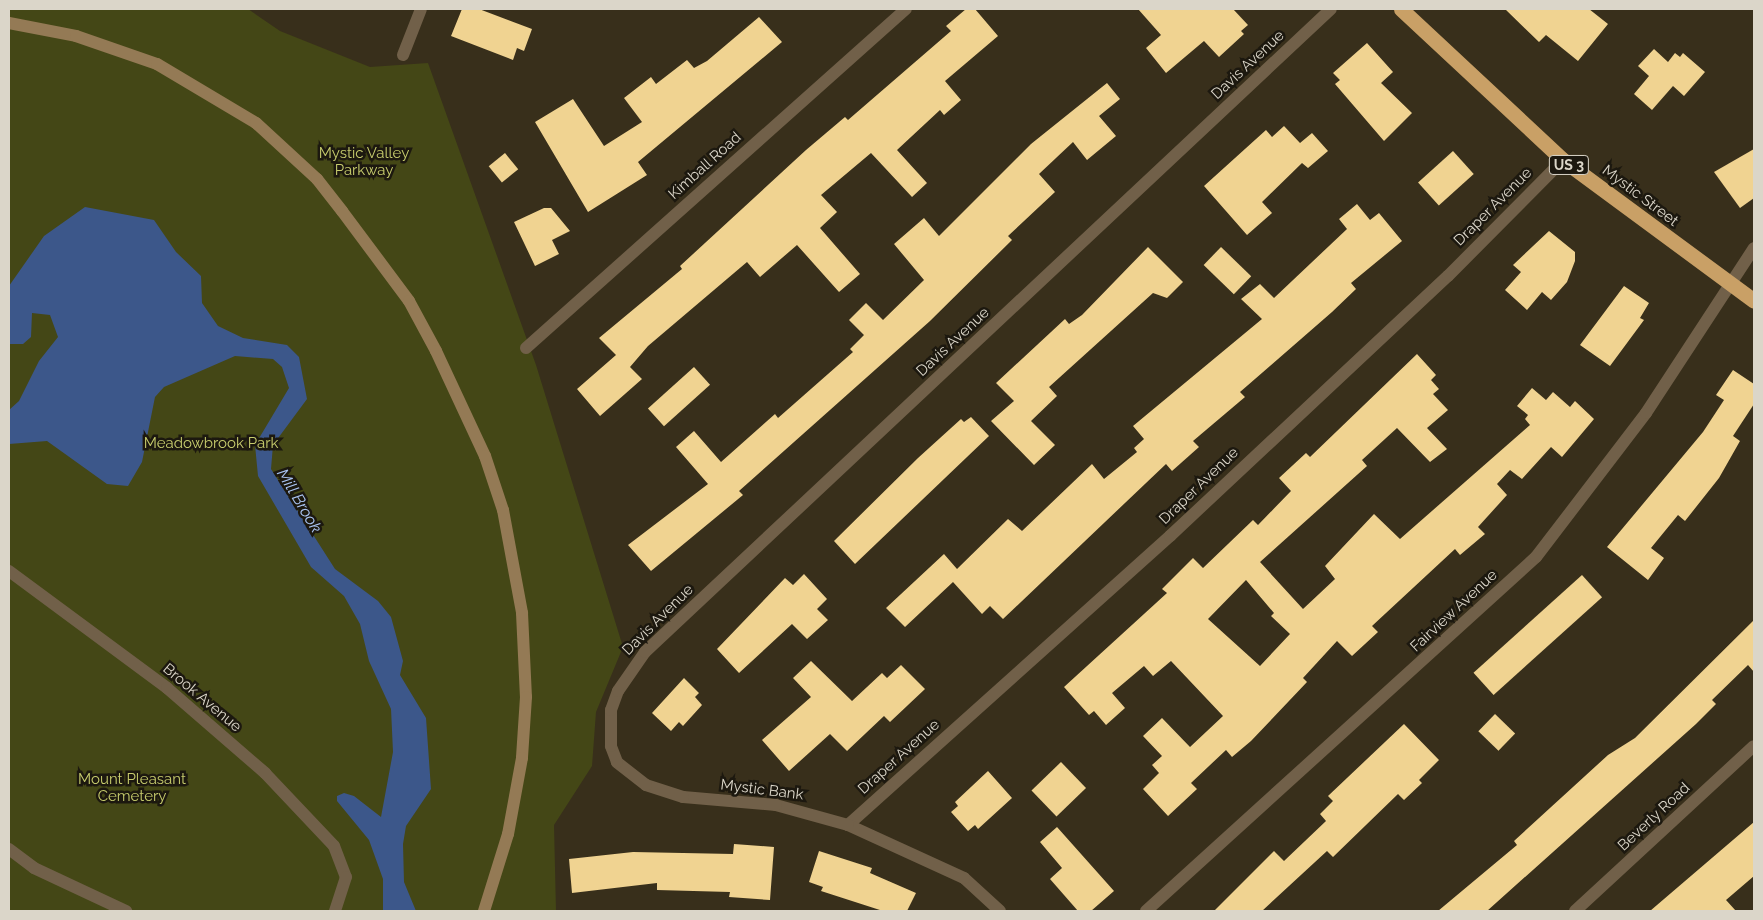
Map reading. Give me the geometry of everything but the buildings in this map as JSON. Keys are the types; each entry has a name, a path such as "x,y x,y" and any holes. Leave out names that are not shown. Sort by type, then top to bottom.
{"highway":[{"name":"Mystic Street","path":"1401,9 1563,160 1727,284 1754,301"}],"main road":[{"path":"9,23 76,36 157,64 256,123 317,179 409,301 436,351 486,456 503,510 522,613 526,697 522,758 508,834 484,911"}],"street":[{"path":"403,55 421,9"},
{"name":"Kimball Road","path":"526,348 906,9"},
{"name":"Davis Avenue","path":"611,710 622,684 645,652 1331,9"},
{"name":"Draper Avenue","path":"848,825 1170,536 1448,276 1563,160"},
{"name":"Fairview Avenue","path":"1146,911 1536,557 1646,413 1727,284 1754,248"},
{"name":"Brook Avenue","path":"9,571 167,688 265,773 334,846 346,877 335,911"},
{"name":"Mystic Bank","path":"611,710 611,746 617,762 646,785 683,798 776,805 848,825 964,878 1000,911"},
{"name":"Beverly Road","path":"1575,911 1754,746"},
{"path":"9,849 34,868 126,911"}],"green space":[{"path":"9,9 248,9 280,31 370,67 428,63 536,365 623,647 596,712 592,766 554,825 556,911 9,911"}],"water":[{"path":"85,207 154,220 176,252 201,276 202,303 218,326 243,338 287,345 299,357 307,399 273,445 271,469 335,569 378,601 391,617 403,661 400,675 426,718 431,789 406,826 403,844 404,882 416,911 383,911 383,879 369,840 337,801 337,796 344,793 354,796 381,817 393,752 391,709 369,661 360,624 344,596 311,567 258,476 255,445 289,388 282,367 273,359 235,356 164,387 155,397 142,462 128,486 107,484 47,441 9,444 9,410 19,401 39,361 58,337 50,315 32,313 31,337 23,344 9,344 9,286 44,236"}],"park label":[{"name":"Mystic Valley Parkway","path":"364,162"},
{"name":"Meadowbrook Park","path":"211,444"},
{"name":"Mount Pleasant Cemetery","path":"132,788"}],"water label":[{"name":"Mill Brook","path":"299,501"}]}
